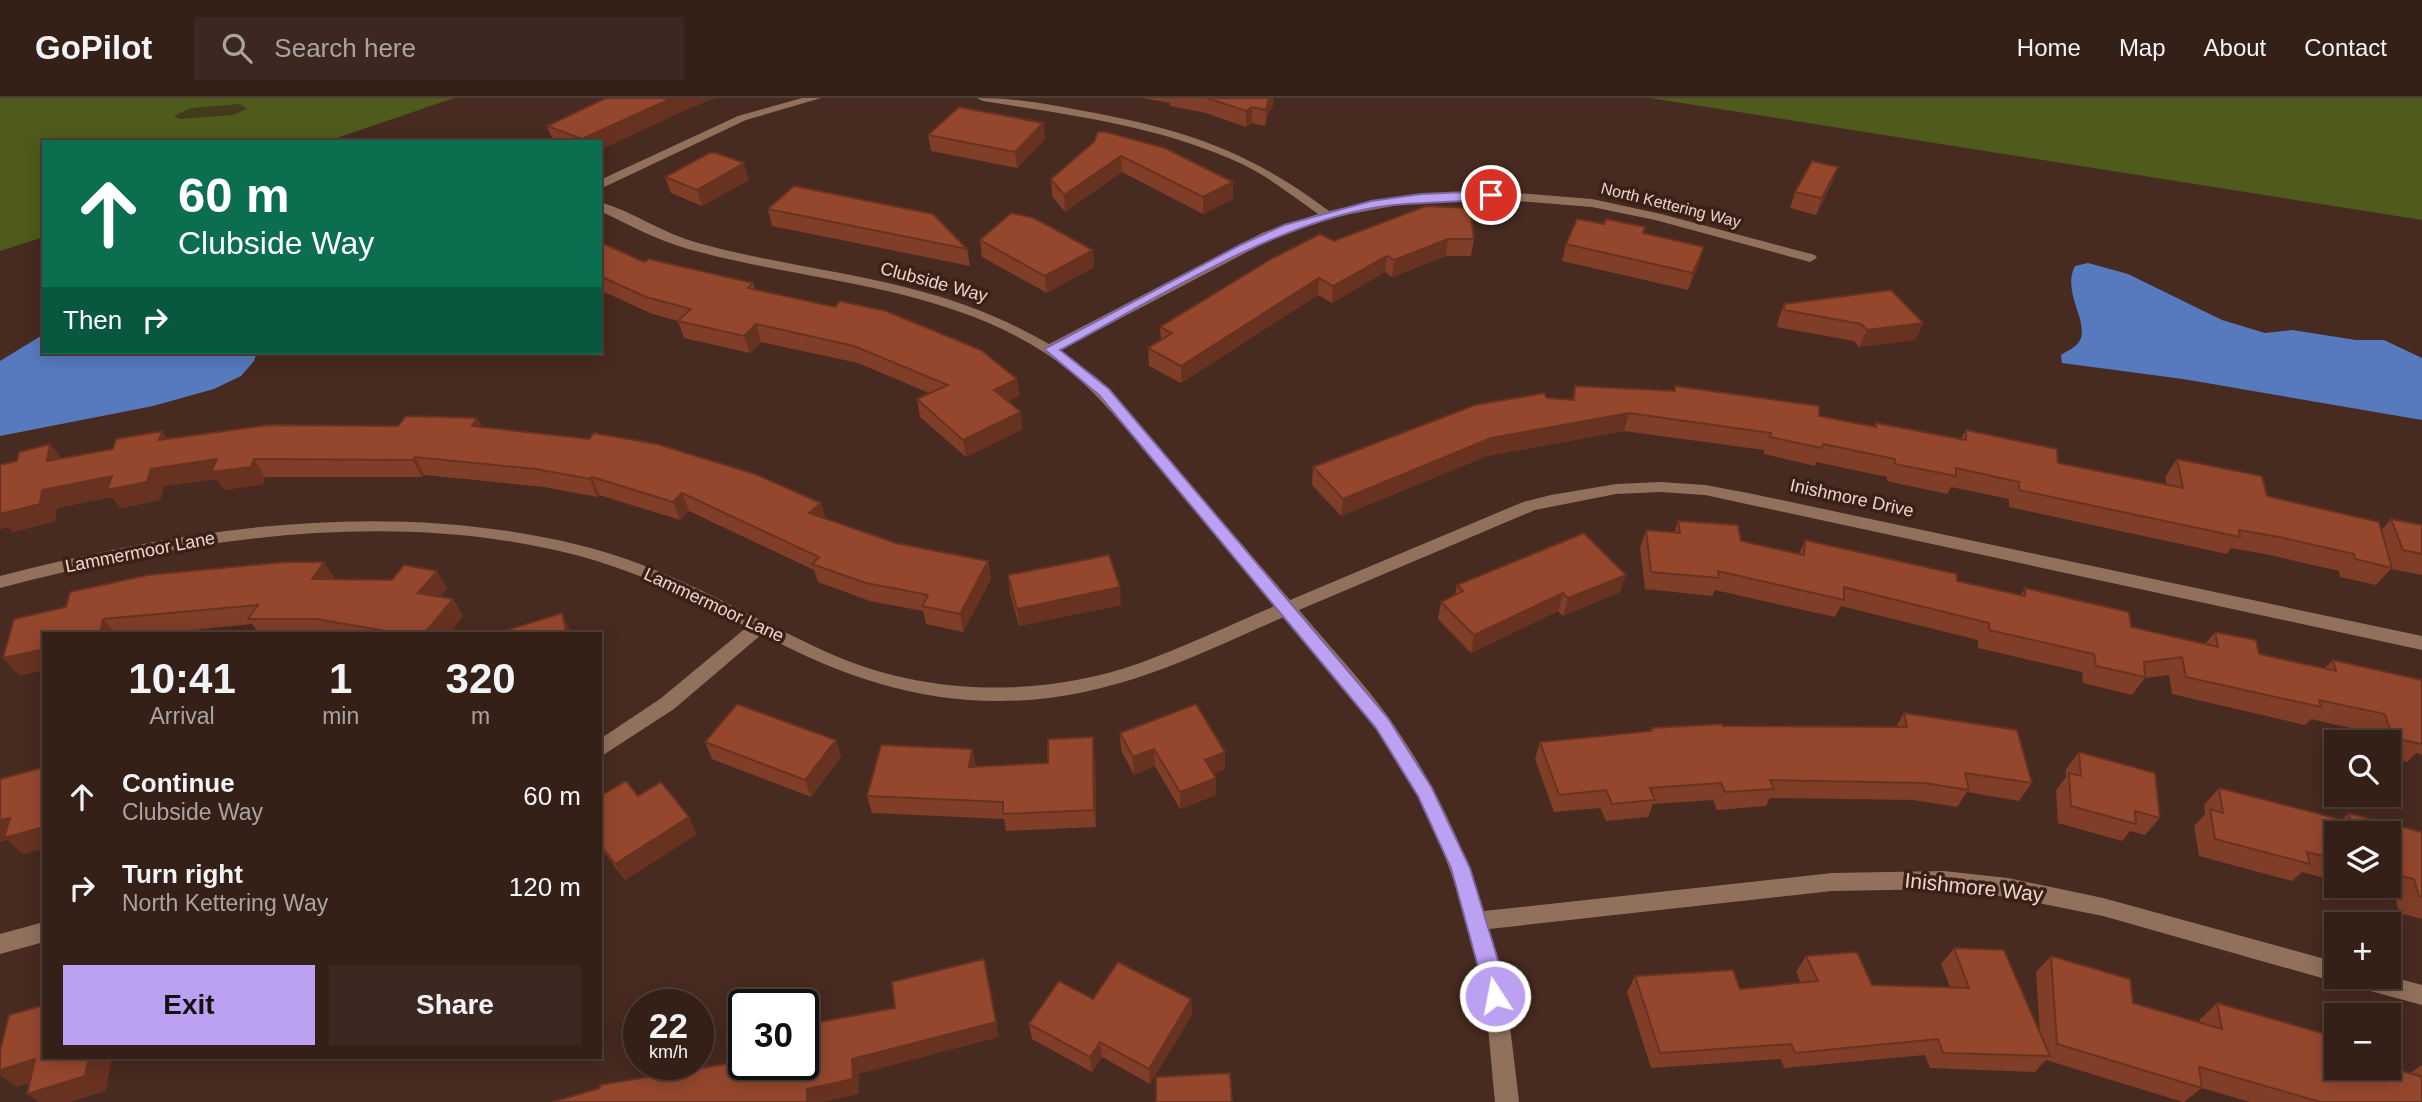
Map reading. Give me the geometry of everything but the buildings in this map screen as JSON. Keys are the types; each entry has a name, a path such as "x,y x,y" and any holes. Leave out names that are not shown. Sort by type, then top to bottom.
{"street":[{"path":"602,184 734,121 815,98"},
{"path":"983,98 1131,123 1204,142 1268,171 1304,195 1326,215"},
{"name":"North Kettering Way","path":"1051,349 1267,236 1326,215 1421,198 1491,195 1548,198 1637,212 1810,258"},
{"name":"Clubside Way","path":"602,207 648,229 693,246 906,292 973,310 1051,349 1104,392 1360,694 1400,749 1441,823 1477,921 1498,1016 1507,1102"},
{"name":"Inishmore Drive","path":"1285,607 1551,499 1612,488 1650,486 1703,490 1748,498 2422,643"},
{"name":"Lammermoor Lane","path":"0,582 114,555 218,537 325,528 418,527 504,536 578,550 655,574 826,660 901,687 958,695 1018,695 1099,683 1132,673 1285,607"},
{"path":"602,747 667,704 761,625"},
{"name":"Inishmore Way","path":"1477,921 1832,882 1897,878 1958,881 2071,900 2324,969"},
{"path":"0,944 42,933"},
{"path":"2400,989 2422,995"}],"green space":[{"path":"0,98 454,98 331,140 42,140 42,238 0,251"},
{"path":"1650,98 2422,98 2422,220"}],"sand":[{"path":"240,104 247,109 233,115 180,119 174,116 191,108"}],"water":[{"path":"2088,263 2128,274 2222,320 2265,333 2292,330 2356,340 2384,340 2422,358 2422,420 2183,379 2062,363 2061,355 2078,344 2082,334 2071,287 2072,276 2075,266"},
{"path":"42,335 42,354 256,354 241,376 214,389 153,406 0,436 0,361"}],"route":[{"path":"1491,195 1421,198 1371,205 1326,215 1288,228 1267,236 1051,349 1104,392 1360,694 1400,749 1441,823 1460,868 1488,960 1495,996"}]}
